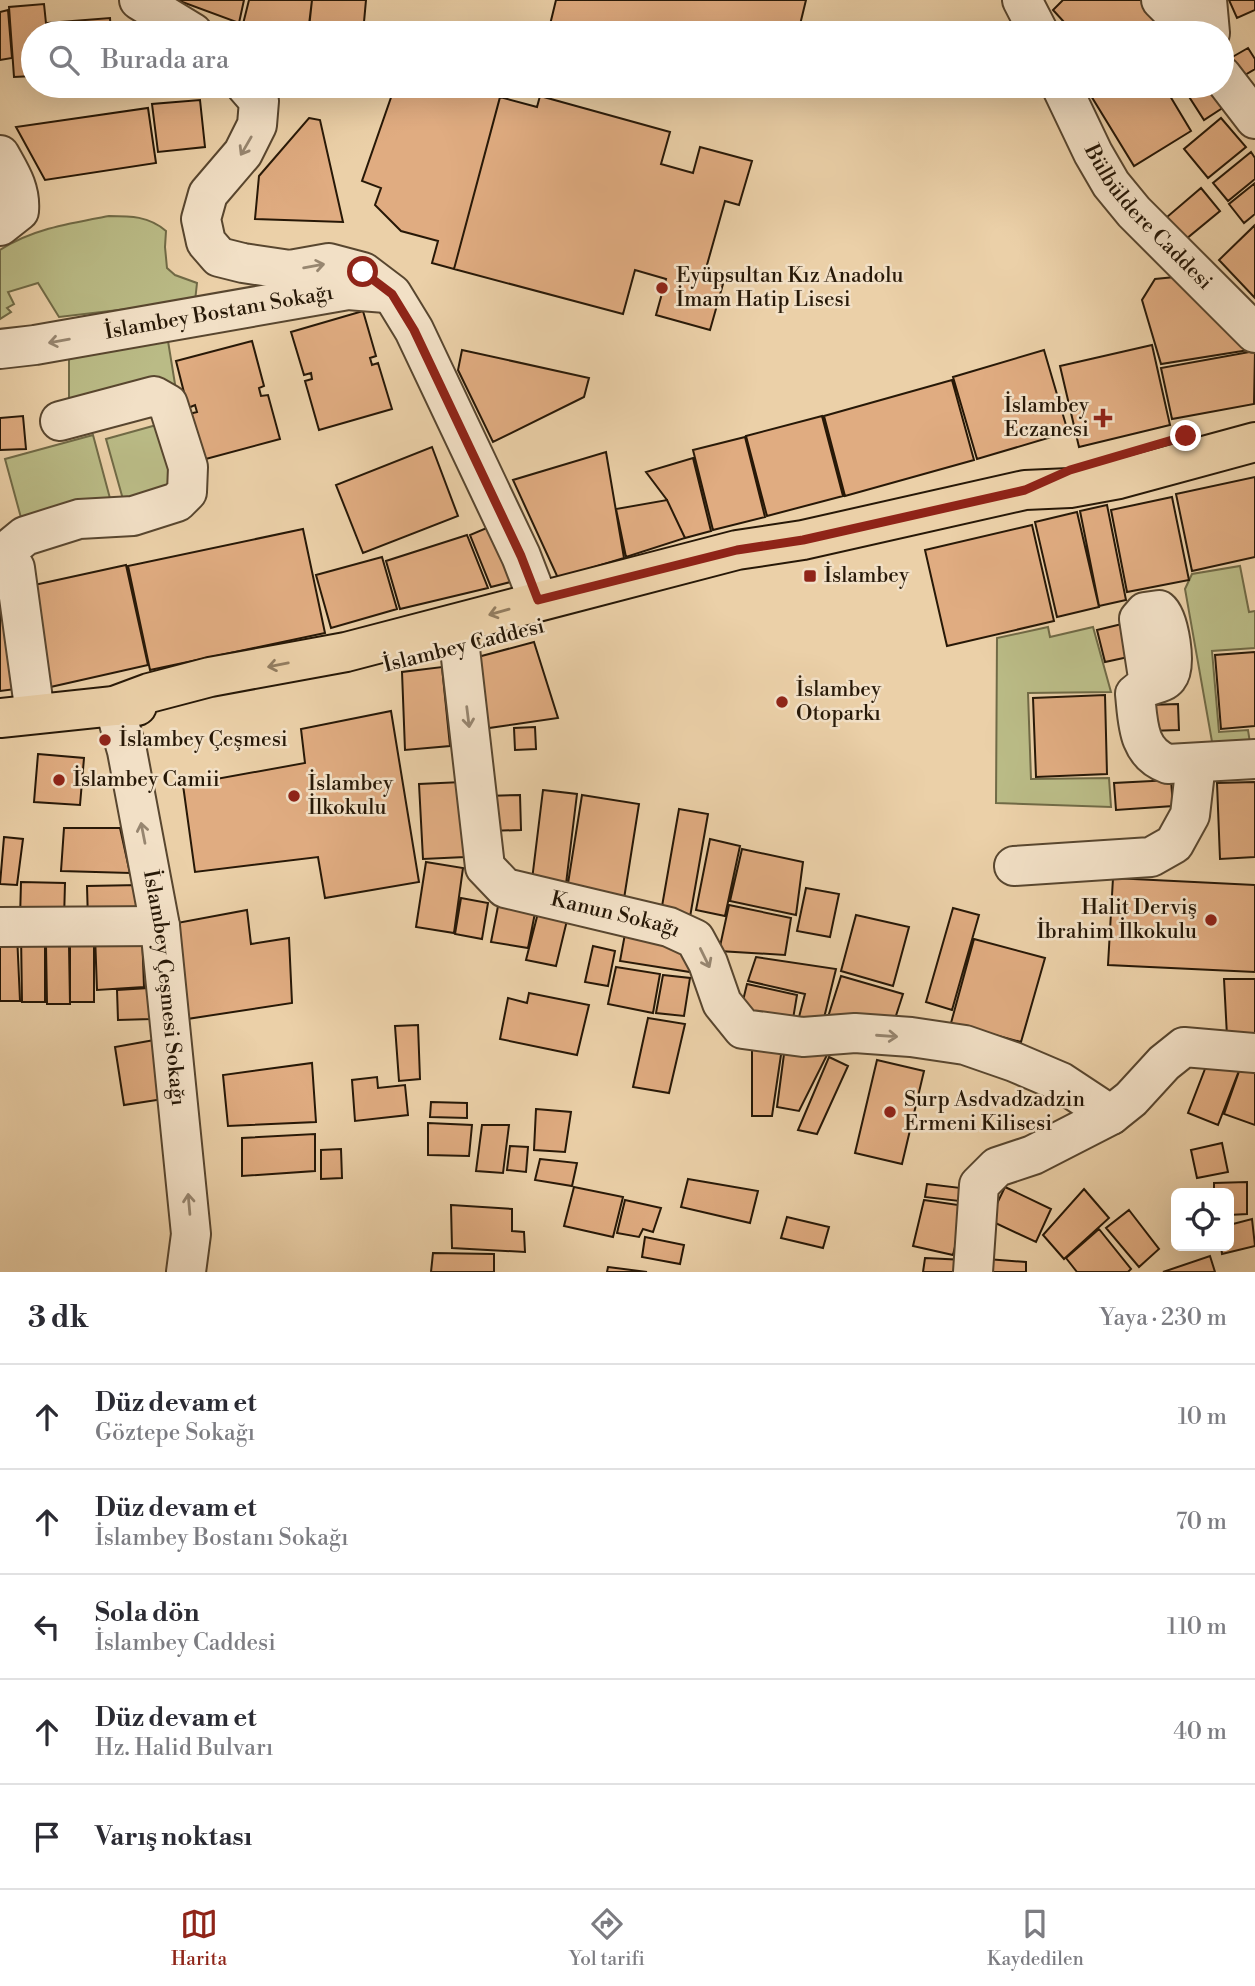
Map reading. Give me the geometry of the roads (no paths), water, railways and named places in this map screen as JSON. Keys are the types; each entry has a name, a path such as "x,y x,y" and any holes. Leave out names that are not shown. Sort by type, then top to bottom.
{"main road":[{"path":"1025,490 1070,470 1255,416"},
{"path":"1025,490 1070,488 1119,479 1255,442"},
{"name":"İslambey Caddesi","path":"114,706 149,693 210,677 346,652 451,626 544,613 745,564 803,540 1025,490"},
{"name":"İslambey Caddesi","path":"18,716 114,706 190,704 289,689 460,649 544,613"}],"street":[{"path":"139,0 173,21"},
{"path":"1022,0 1033,21"},
{"path":"1161,0 1180,21"},
{"path":"1207,0 1209,21"},
{"path":"1234,92 1255,119"},
{"path":"256,98 259,101 257,125 243,153 208,194 201,219 206,243 219,257 243,263 290,270 329,263 363,272 392,294 414,330 521,556 544,613"},
{"name":"Bülbüldere Caddesi","path":"1067,98 1111,184 1133,212 1255,333"},
{"path":"0,155 16,184 20,199 19,211 0,226"},
{"name":"İslambey Bostanı Sokağı","path":"0,349 348,290 392,294"},
{"path":"18,716 15,568 1,554 25,536 79,519 133,516 177,502 187,492 188,467 168,404 154,396 60,421"},
{"name":"Kanun Sokağı","path":"460,649 485,867 505,888 669,927 695,939 708,963 722,1003 743,1030 803,1037 855,1034 911,1037 965,1045 1061,1082 1111,1115"},
{"path":"1149,684 1135,694 1139,736 1157,760 1168,764 1255,759"},
{"name":"İslambey Çeşmesi Sokağı","path":"114,706 127,751 160,926 191,1234 186,1272"},
{"path":"1014,866 1151,857 1174,844 1190,815 1196,763"},
{"path":"0,927 160,926"},
{"path":"973,1272 979,1185 997,1167 1033,1154 1111,1115 1184,1047 1255,1053"}],"place":[{"name":"Eyüpsultan Kız Anadolu İmam Hatip Lisesi","path":"662,288"},
{"name":"İslambey Eczanesi","path":"1103,418"},
{"name":"İslambey","path":"810,576"},
{"name":"İslambey Otoparkı","path":"782,702"},
{"name":"İslambey Çeşmesi","path":"105,740"},
{"name":"İslambey Camii","path":"59,780"},
{"name":"İslambey İlkokulu","path":"294,796"},
{"name":"Halit Derviş İbrahim İlkokulu","path":"1211,920"},
{"name":"Surp Asdvadzadzin Ermeni Kilisesi","path":"890,1112"}]}
